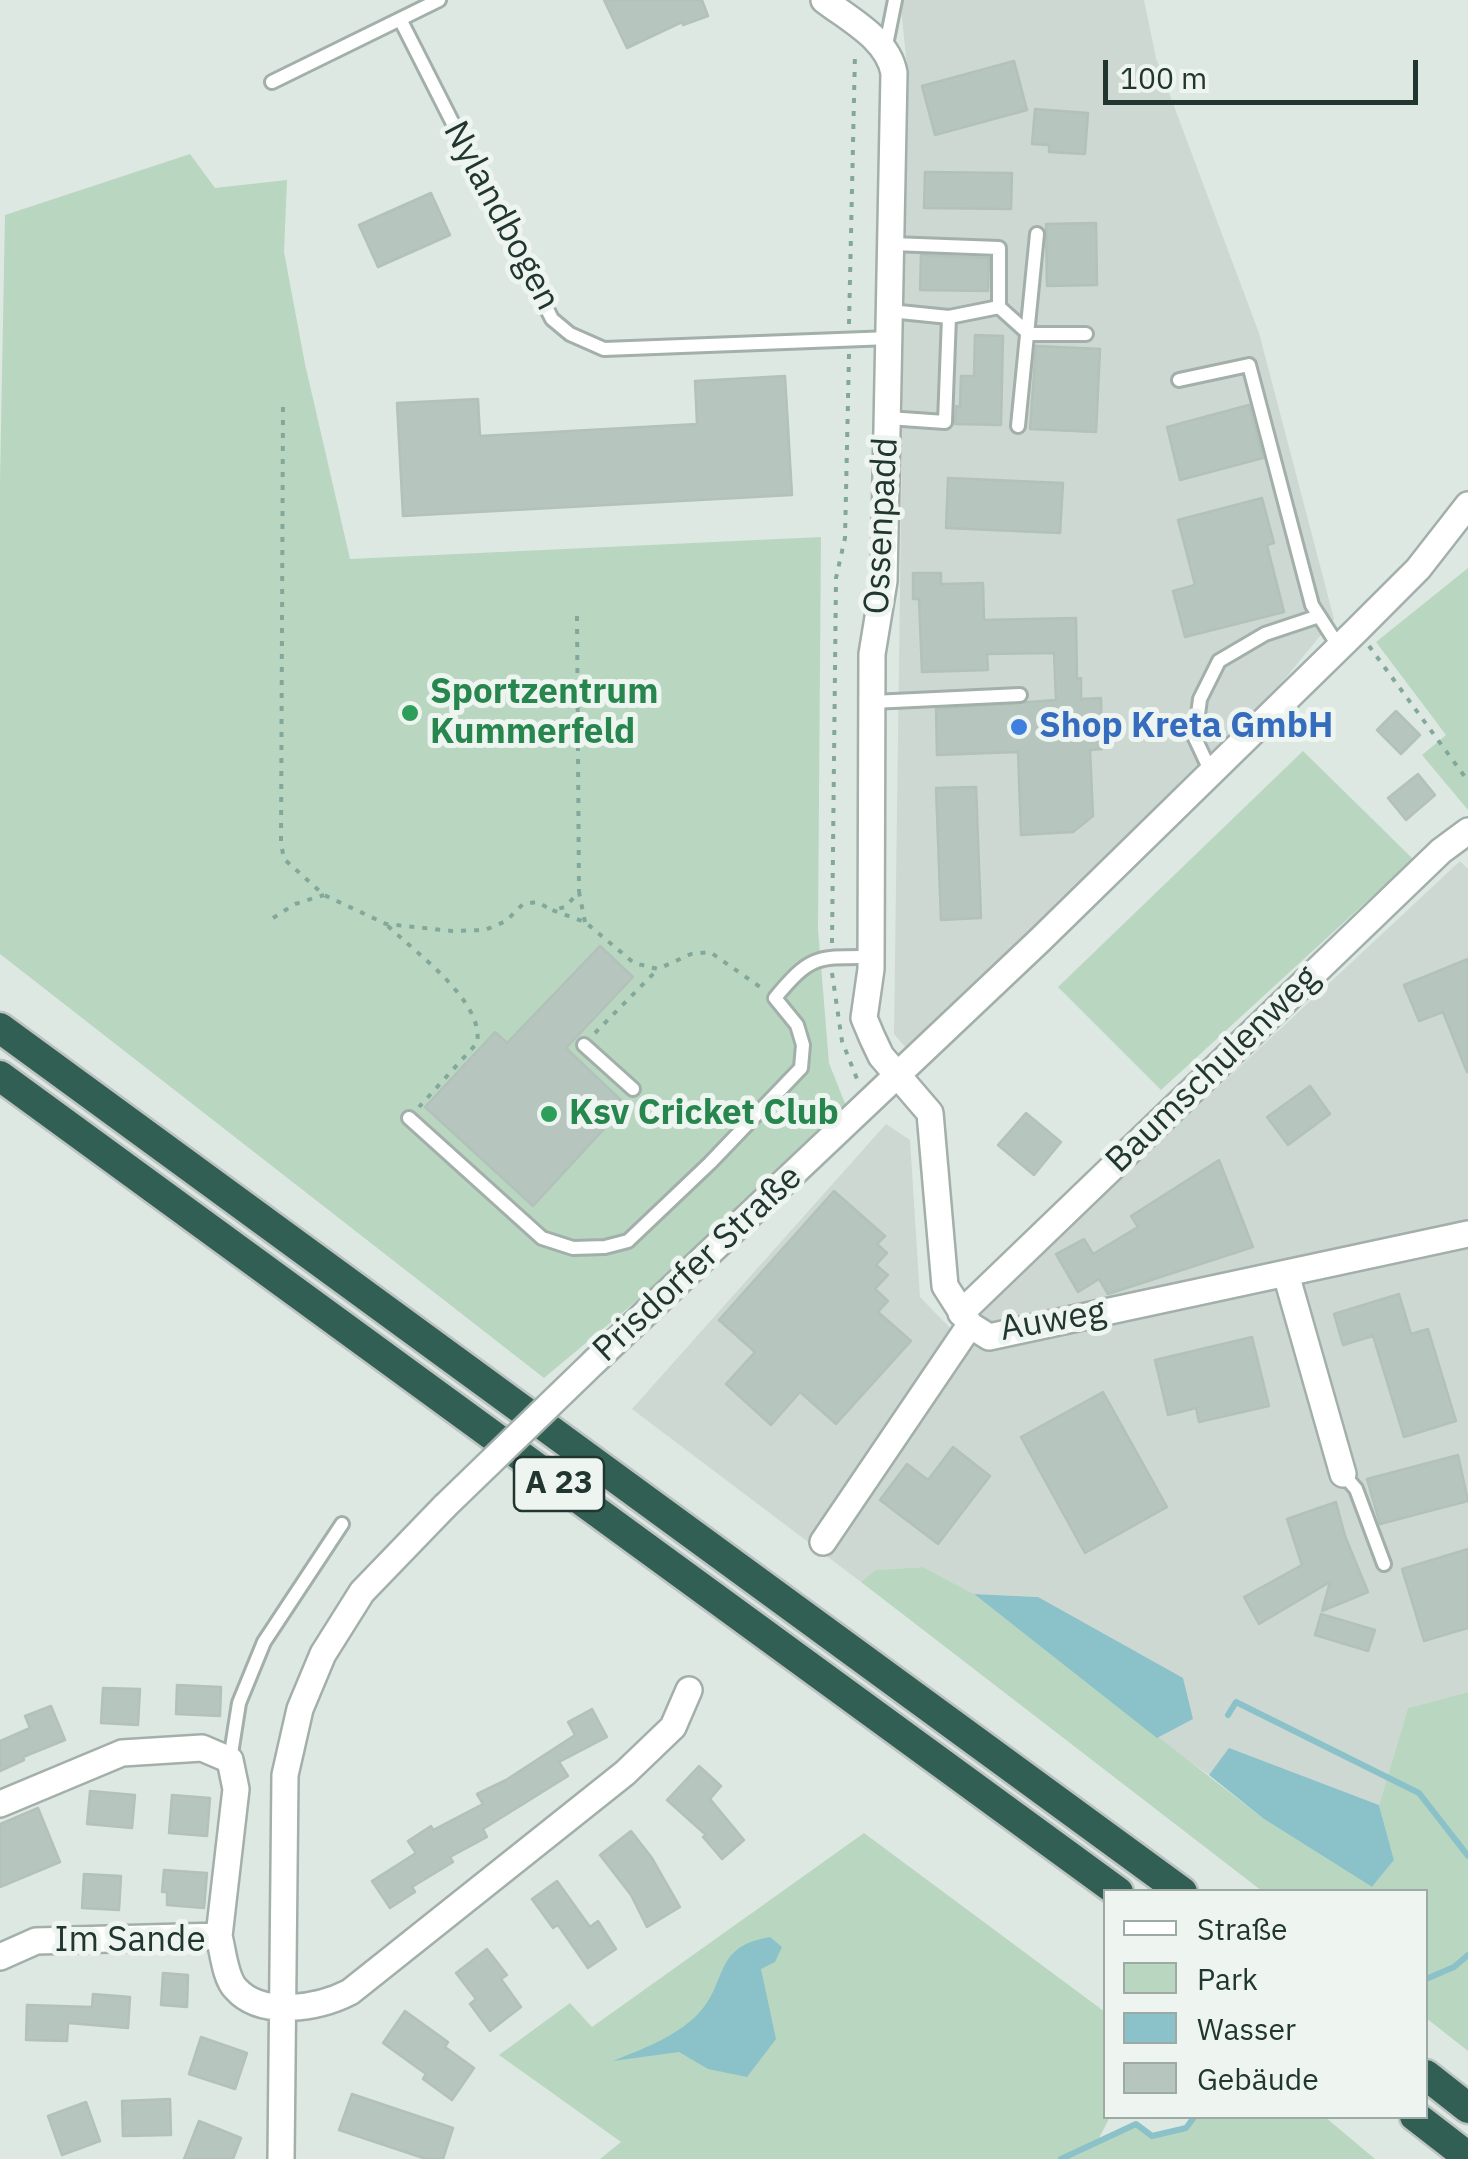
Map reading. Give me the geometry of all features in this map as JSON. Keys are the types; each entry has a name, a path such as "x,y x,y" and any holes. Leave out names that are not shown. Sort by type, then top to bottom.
{"highway":[{"name":"A 23","path":"0,1028 1178,1889"},
{"name":"A 23","path":"0,1076 1114,1889"},
{"path":"1428,2077 1468,2108"},
{"path":"1420,2119 1468,2157"}],"street":[{"path":"824,0 886,50"},
{"name":"Ossenpadd","path":"886,50 892,56 894,73 890,338 884,581 872,654 871,957 864,1018 881,1056 897,1073"},
{"name":"Prisdorfer Straße","path":"282,2159 285,1775 300,1709 323,1654 362,1592 594,1361 1040,940 1348,639 1418,569 1468,506"},
{"name":"Baumschulenweg","path":"823,1542 965,1319 1441,851 1468,832"},
{"name":"Auweg","path":"897,1073 930,1113 945,1286 965,1319 989,1337 1468,1234"},
{"path":"1286,1274 1343,1474"},
{"path":"282,2006 329,2003 350,1992 625,1774 673,1727 689,1690"},
{"path":"0,1804 122,1753 202,1748 230,1760 236,1789 219,1936"},
{"name":"Im Sande","path":"0,1957 36,1941 219,1936 233,1987 254,2004 282,2006"}],"lane":[{"path":"272,82 440,0"},
{"path":"886,50 895,0"},
{"name":"Nylandbogen","path":"400,20 552,319 570,334 604,349 890,338"},
{"path":"1018,426 1037,234"},
{"path":"892,244 999,248 999,307 1029,334 1086,334"},
{"path":"890,311 949,317 999,307"},
{"path":"888,418 945,422 949,317"},
{"path":"1179,380 1248,366 1312,605 1319,616 1348,639"},
{"path":"1210,770 1195,738 1200,700 1219,661 1265,634 1319,616"},
{"path":"872,702 1020,695"},
{"path":"409,1118 542,1238 573,1248 605,1247 628,1240 710,1164 801,1068 803,1045 796,1025 775,998 808,964 832,957 871,957"},
{"path":"584,1046 633,1090"},
{"path":"1343,1474 1356,1489 1384,1564"},
{"path":"230,1760 240,1702 264,1642 342,1524"}],"path":[{"path":"852,23 856,56 845,538 836,578 832,957 842,1041 852,1071 869,1101"},
{"path":"283,407 280,843 284,860 324,895 386,924 459,994 480,1029 477,1042 409,1118"},
{"path":"578,616 579,892 585,922"},
{"path":"1348,639 1468,780"},
{"path":"552,910 565,907 579,892"},
{"path":"273,918 295,904 324,895"},
{"path":"386,924 452,931 486,930 506,921 522,904 537,902 585,922 634,964 658,968"},
{"path":"584,1046 658,968 691,954 710,952 775,998"}],"shaded area":[{"path":"900,0 1144,0 1156,58 1259,333 1334,619 1210,770 917,1061 894,1034 907,66"},
{"path":"1460,861 1468,869 1468,1692 1408,1708 1379,1805 1230,1749 1209,1775 1157,1738 1193,1718 1038,1597 974,1594 923,1567 875,1570 861,1582 632,1409 886,1124 910,1140 920,1297 955,1333"}],"green space":[{"name":"Sportzentrum Kummerfeld","path":"190,154 215,188 287,180 284,252 305,364 350,559 821,537 818,929 829,1063 852,1121 544,1378 0,954 0,481 5,215"},
{"path":"1468,568 1468,810 1422,755 1446,735 1376,642"},
{"path":"1303,751 1413,859 1161,1090 1058,987"},
{"path":"923,1567 974,1594 1264,1819 1372,1887 1394,1860 1379,1805 1408,1708 1468,1692 1468,2051 1428,2020 1428,1889 1259,1889 861,1582 875,1570"},
{"path":"864,1833 1103,2011 1103,2119 1109,2119 1097,2142 1136,2124 1152,2136 1186,2128 1193,2119 1327,2119 1375,2159 600,2159 621,2142 499,2055 570,2003 592,2027"}],"water":[{"path":"974,1594 1038,1597 1183,1678 1193,1719 1157,1738"},
{"path":"1229,1748 1379,1805 1394,1860 1372,1887 1264,1819 1209,1775"},
{"path":"770,1937 782,1947 775,1962 761,1969 776,2039 747,2077 708,2069 679,2052 613,2061 686,2025 706,2004 729,1958 751,1942"}],"building":[{"path":"604,0 702,0 708,16 683,25 682,22 627,48"},
{"path":"1014,61 1027,110 935,135 922,86"},
{"path":"1035,109 1088,113 1085,154 1049,152 1049,145 1032,144"},
{"path":"925,172 1012,173 1011,209 924,208"},
{"path":"431,193 450,235 378,267 359,225"},
{"path":"1096,223 1097,285 1047,286 1046,224"},
{"path":"921,255 989,258 988,291 920,290"},
{"path":"975,335 1003,336 1001,425 955,424 961,376 974,376"},
{"path":"1036,346 1100,349 1096,432 1030,429"},
{"path":"785,376 792,495 403,516 397,403 478,399 480,436 697,424 695,381"},
{"path":"1249,405 1263,458 1180,480 1167,427"},
{"path":"948,478 1063,483 1060,533 946,528"},
{"path":"1262,498 1274,543 1267,545 1284,612 1185,637 1173,591 1195,585 1178,520"},
{"path":"913,573 941,573 941,584 983,583 984,620 1076,618 1077,679 1081,678 1081,699 1101,698 1102,749 1090,750 1093,816 1073,832 1021,835 1018,752 937,755 936,709 1056,700 1054,653 987,654 988,670 922,672 919,599 913,599"},
{"path":"1396,711 1420,735 1401,754 1377,730"},
{"path":"1418,774 1435,795 1406,820 1388,798"},
{"path":"976,787 981,918 941,920 936,788"},
{"path":"600,946 633,977 566,1048 626,1105 533,1206 425,1107 495,1032 507,1043"},
{"path":"1468,959 1467,1072 1443,1012 1419,1021 1404,985"},
{"path":"1310,1086 1330,1114 1288,1145 1267,1117"},
{"path":"1026,1113 1061,1142 1034,1175 998,1145"},
{"path":"1219,1160 1253,1247 1108,1294 1099,1279 1078,1292 1056,1254 1084,1239 1093,1254 1138,1227 1131,1216"},
{"path":"834,1191 885,1236 877,1244 887,1253 876,1265 888,1275 875,1289 888,1301 878,1312 911,1341 836,1424 800,1392 771,1425 726,1384 755,1352 719,1320"},
{"path":"1399,1294 1411,1334 1428,1329 1456,1421 1404,1437 1373,1336 1343,1345 1334,1314"},
{"path":"1252,1337 1269,1406 1199,1422 1196,1408 1168,1415 1155,1360"},
{"path":"1103,1392 1167,1507 1085,1553 1021,1437"},
{"path":"953,1447 990,1476 938,1544 880,1500 907,1464 928,1480"},
{"path":"1458,1455 1468,1501 1380,1524 1367,1479"},
{"path":"1336,1502 1368,1592 1322,1611 1330,1582 1259,1624 1244,1597 1302,1565 1287,1519"},
{"path":"1468,1549 1468,1628 1424,1641 1402,1569"},
{"path":"1321,1614 1375,1630 1368,1651 1315,1635"},
{"path":"177,1685 221,1687 220,1716 176,1714"},
{"path":"103,1688 140,1689 138,1725 101,1723"},
{"path":"51,1706 65,1740 0,1771 0,1741 30,1728 25,1716"},
{"path":"592,1709 607,1737 559,1762 568,1776 483,1829 487,1837 450,1857 453,1862 412,1887 415,1892 390,1908 372,1881 416,1853 408,1841 431,1826 433,1830 483,1804 477,1794 575,1735 568,1722"},
{"path":"699,1766 721,1786 710,1799 744,1840 722,1859 703,1837 706,1835 667,1800"},
{"path":"90,1791 135,1795 132,1828 87,1824"},
{"path":"172,1795 210,1798 207,1836 169,1833"},
{"path":"38,1808 60,1862 0,1887 0,1824"},
{"path":"631,1831 652,1858 680,1907 647,1927 631,1895 600,1855"},
{"path":"164,1870 207,1873 204,1908 167,1905 167,1892 162,1892"},
{"path":"84,1874 121,1876 119,1910 82,1908"},
{"path":"557,1881 590,1927 598,1921 616,1949 588,1968 558,1925 553,1928 532,1899"},
{"path":"487,1949 507,1975 501,1979 521,2007 490,2031 470,2004 476,1999 456,1973"},
{"path":"163,1973 188,1975 187,2007 161,2005"},
{"path":"93,1994 130,1997 128,2028 68,2023 67,2041 26,2040 27,2005 92,2007"},
{"path":"405,2011 448,2042 445,2047 474,2068 452,2100 423,2079 426,2074 383,2043"},
{"path":"201,2037 247,2053 235,2089 189,2074"},
{"path":"352,2094 453,2128 443,2159 426,2159 339,2130"},
{"path":"170,2099 171,2135 123,2136 122,2101"},
{"path":"86,2102 100,2141 62,2155 48,2116"},
{"path":"199,2121 241,2138 233,2159 184,2159"}],"waterway":[{"path":"1228,1715 1236,1702 1419,1793 1468,1856"},
{"path":"1428,1978 1454,1967 1468,1955"},
{"path":"1061,2159 1136,2124 1152,2136 1186,2128 1193,2119"}],"place":[{"name":"Sportzentrum Kummerfeld","path":"410,713"},
{"name":"Shop Kreta GmbH","path":"1019,727"},
{"name":"Ksv Cricket Club","path":"549,1114"}]}
